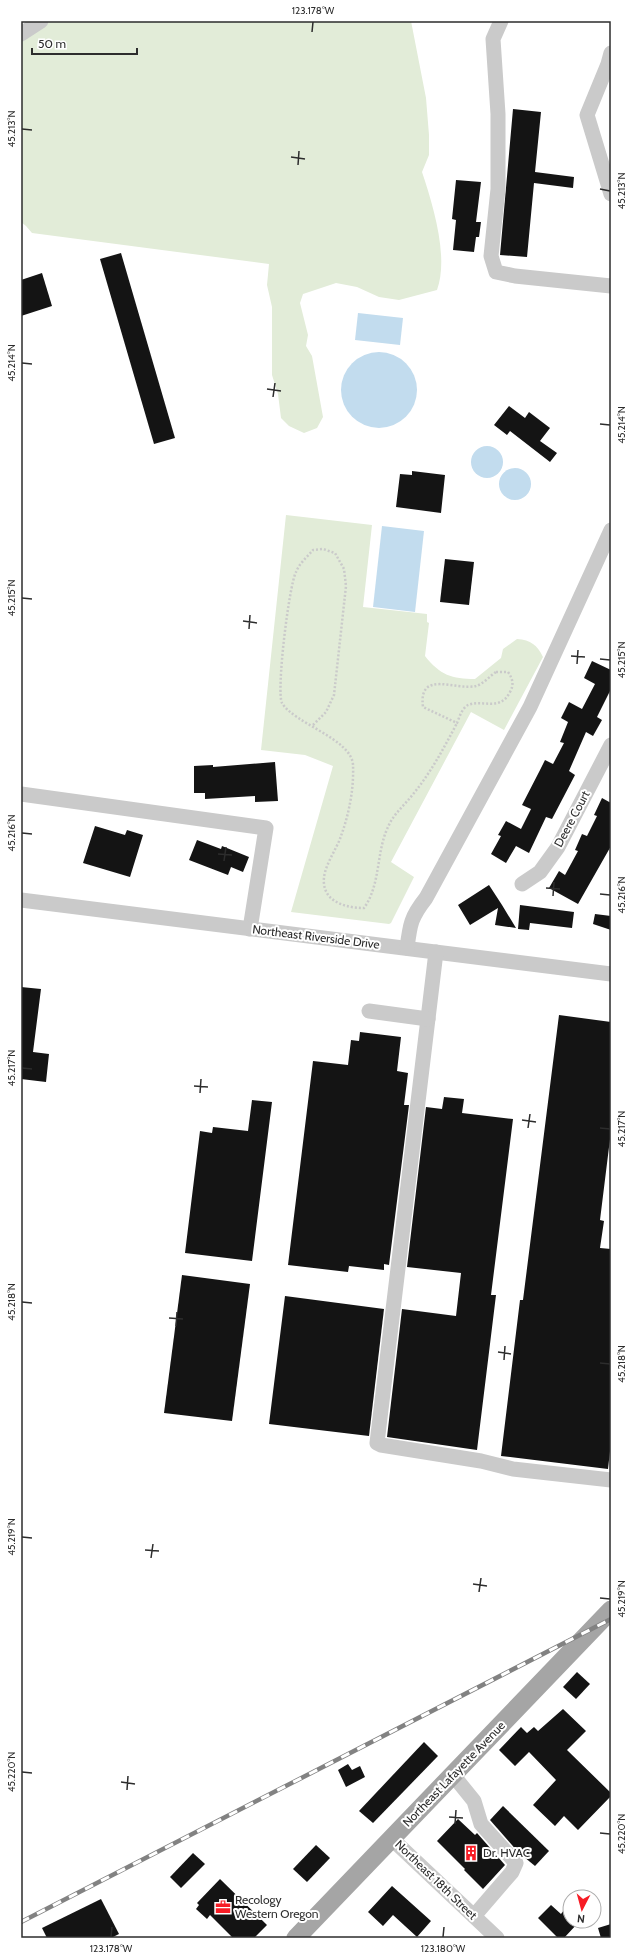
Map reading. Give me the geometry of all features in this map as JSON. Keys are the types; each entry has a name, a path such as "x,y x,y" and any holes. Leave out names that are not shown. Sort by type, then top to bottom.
{"main road":[{"name":"Northeast Lafayette Avenue","path":"296,1938 611,1610"}],"street":[{"path":"21,34 41,21"},
{"path":"501,21 494,39 498,114 498,189 491,256 496,272 515,276 611,286"},
{"path":"611,53 587,115 611,194"},
{"path":"407,948 410,923 415,912 426,898 530,707 611,530"},
{"name":"Deere Court","path":"522,884 540,872 558,847 611,745"},
{"path":"21,794 266,828 250,929"},
{"name":"Northeast Riverside Drive","path":"21,900 611,974"},
{"path":"436,952 377,1443 381,1445 491,1463 513,1469 611,1480"},
{"path":"369,1011 428,1019"},
{"path":"452,1775 474,1801 481,1824 516,1863 512,1872 474,1916"},
{"name":"Northeast 18th Street","path":"392,1839 497,1938"}],"path":[{"path":"313,725 326,712 334,695 346,586 344,569 335,553 323,549 313,550 296,571 290,592 281,681 281,702 288,711 313,725 348,751 353,763 351,796 341,836 327,868 324,884 328,895 340,905 354,908 364,908 371,898 387,829 394,814 414,794 438,760 457,723 462,711 468,705 496,704 507,698 513,686 512,678 508,672 496,672 476,686 456,687 439,683 432,684 426,688 421,698 423,707 457,723"}],"green space":[{"path":"51,21 411,21 426,98 429,155 422,172 431,200 438,231 441,262 437,290 399,300 379,297 357,287 336,283 303,294 300,303 308,335 306,346 312,356 323,417 317,428 304,433 289,426 281,418 278,394 272,375 272,307 267,285 269,264 32,233 21,222 21,41"},
{"path":"286,515 372,525 363,607 427,614 427,622 429,623 425,656 441,672 453,677 475,679 501,658 503,649 517,639 533,644 543,657 504,730 471,712 391,862 414,877 391,923 389,924 291,912 333,766 305,755 261,750"}],"water":[{"path":"358,313 403,318 400,345 355,340"},
{"path":"379,352 393,355 406,363 414,376 417,390 414,404 406,417 393,425 379,428 365,425 352,417 344,404 341,390 344,376 352,363 365,355"},
{"path":"484,446 490,446 499,450 503,462 499,474 490,478 484,478 475,474 471,465 471,459 475,450"},
{"path":"512,468 518,468 527,472 531,484 527,496 518,500 512,500 503,496 499,487 499,481 503,472"},
{"path":"382,526 424,531 415,612 373,607"}],"building":[{"path":"513,109 541,112 535,172 574,177 573,188 534,183 527,257 500,255"},
{"path":"456,180 481,182 476,222 481,222 479,237 476,237 474,252 453,250 456,220 452,219"},
{"path":"121,253 175,438 154,444 100,259"},
{"path":"42,273 52,306 21,316 21,280"},
{"path":"509,406 525,418 529,412 550,428 540,441 557,453 550,462 510,431 507,435 494,425"},
{"path":"412,471 445,475 441,513 396,507 400,474 412,475"},
{"path":"445,559 474,562 469,605 440,602"},
{"path":"592,661 611,670 611,689 597,717 602,720 593,736 586,732 569,771 575,775 552,819 546,817 529,853 516,846 506,863 491,854 501,836 498,835 506,821 521,829 531,809 522,805 545,760 553,764 564,743 560,742 568,722 561,718 569,702 582,709 595,684 584,678"},
{"path":"275,762 278,801 255,802 255,796 205,799 205,793 194,793 194,766 213,765 213,767"},
{"path":"602,798 611,803 611,846 578,904 549,888 559,871 565,875 578,851 575,850 582,834 587,836 597,816 594,815"},
{"path":"95,826 125,835 127,830 143,835 130,877 83,863"},
{"path":"197,840 221,849 222,846 249,857 243,872 231,867 228,875 189,860"},
{"path":"489,885 516,928 495,925 498,908 470,925 458,905"},
{"path":"520,905 574,912 572,928 530,923 529,930 518,929"},
{"path":"595,914 611,916 611,930 593,924"},
{"path":"21,987 41,989 33,1052 49,1054 46,1082 21,1079"},
{"path":"559,1015 611,1022 611,1131 600,1220 604,1221 600,1248 611,1249 611,1442 608,1469 501,1456 520,1300 523,1300"},
{"path":"360,1032 401,1037 397,1071 408,1073 404,1105 409,1105 389,1265 384,1264 384,1270 349,1266 348,1272 288,1265 313,1061 348,1065 351,1040 359,1041"},
{"path":"444,1097 464,1099 462,1113 513,1119 491,1295 496,1295 477,1450 387,1437 402,1309 456,1316 461,1273 407,1267 426,1107 442,1109"},
{"path":"252,1100 272,1102 252,1261 185,1253 200,1131 212,1133 213,1127 248,1131"},
{"path":"182,1275 250,1284 232,1421 164,1413"},
{"path":"285,1296 384,1309 369,1436 269,1424"},
{"path":"577,1672 590,1684 576,1699 563,1687"},
{"path":"563,1709 586,1731 567,1750 611,1793 611,1796 578,1830 564,1816 555,1826 533,1805 556,1780 529,1752 515,1766 499,1750 521,1727 527,1733 534,1727 538,1731"},
{"path":"424,1742 438,1756 373,1823 359,1811"},
{"path":"348,1764 352,1770 360,1766 365,1777 346,1787 338,1770"},
{"path":"503,1806 549,1851 535,1866 518,1852 490,1820"},
{"name":"Dr. HVAC","path":"458,1819 475,1835 477,1833 505,1865 483,1889 437,1841"},
{"path":"316,1845 330,1858 307,1882 293,1869"},
{"path":"193,1853 205,1864 181,1888 170,1877"},
{"name":"Recology Western Oregon","path":"220,1879 267,1925 254,1938 233,1938 210,1915 207,1919 196,1909 199,1905 197,1903"},
{"path":"392,1886 431,1921 417,1937 393,1915 383,1926 368,1912"},
{"path":"101,1899 119,1934 111,1938 47,1938 42,1928"},
{"path":"551,1905 561,1914 562,1913 562,1929 572,1929 564,1938 558,1938 538,1918"},
{"path":"611,1924 611,1938 601,1938 598,1929 602,1929 602,1927"}],"railway":[{"path":"21,1922 611,1619"}],"place":[{"name":"Dr. HVAC","path":"471,1853"},
{"name":"Recology Western Oregon","path":"223,1907"}]}
